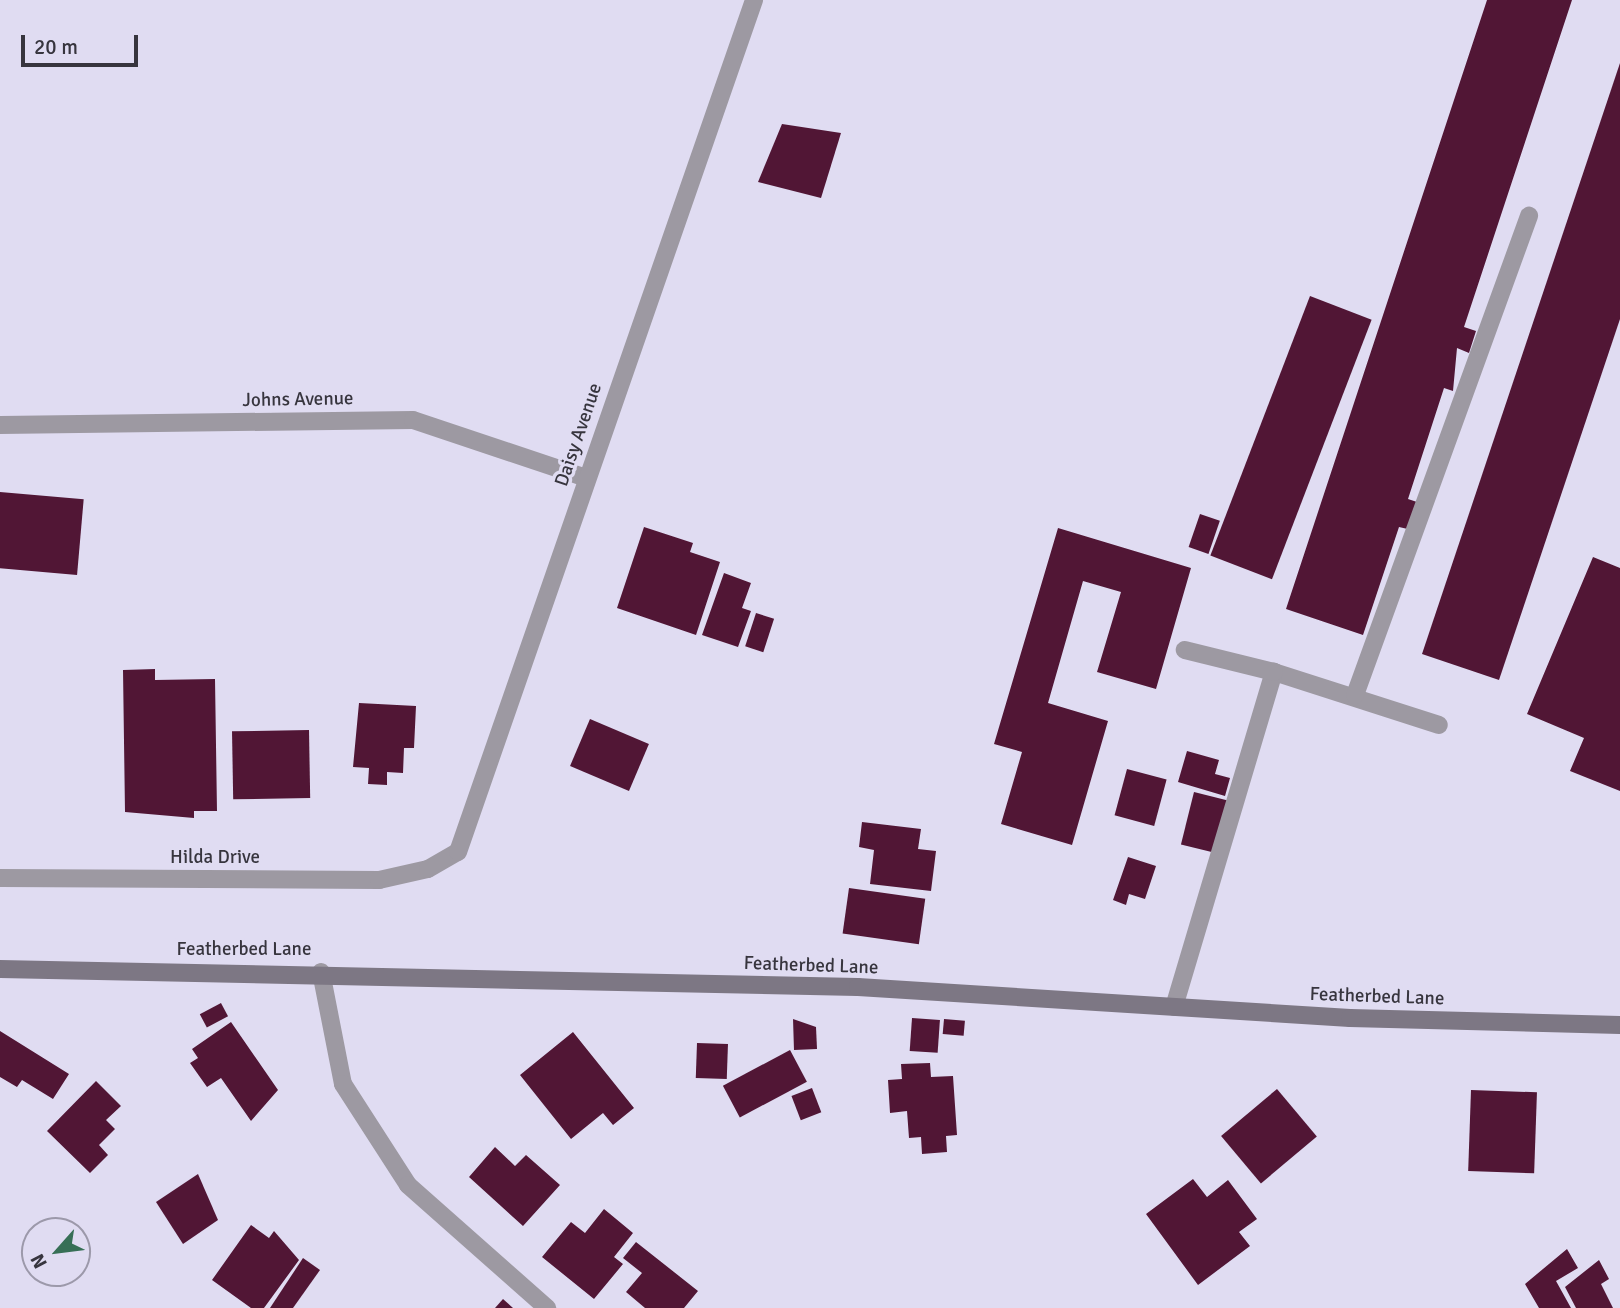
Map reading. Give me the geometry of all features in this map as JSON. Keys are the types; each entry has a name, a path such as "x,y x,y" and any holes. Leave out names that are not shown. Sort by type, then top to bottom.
{"main road":[{"name":"Featherbed Lane","path":"0,969 321,972 858,988 1174,1007 1620,1024"}],"street":[{"name":"Daisy Avenue","path":"428,869 458,852 477,807 586,478 754,0"},
{"path":"1354,695 1529,216"},
{"name":"Johns Avenue","path":"0,425 413,420 586,478"},
{"path":"1185,650 1354,695 1439,725"},
{"path":"1174,1007 1274,672"},
{"name":"Hilda Drive","path":"0,878 379,880 428,869"},
{"path":"321,972 343,1084 408,1185 547,1308"}],"building":[{"path":"1487,0 1572,0 1464,327 1476,331 1469,353 1457,348 1453,391 1444,388 1408,499 1420,503 1412,530 1399,527 1363,635 1286,609"},
{"path":"1620,63 1620,319 1499,680 1422,654"},
{"path":"782,124 841,133 821,198 758,182"},
{"path":"1310,296 1372,320 1272,579 1210,556"},
{"path":"0,492 84,499 77,575 0,568"},
{"path":"1200,514 1220,521 1208,554 1189,547"},
{"path":"644,527 693,543 690,552 720,562 696,635 617,608"},
{"path":"1058,528 1191,568 1156,689 1097,672 1121,592 1083,581 1048,703 1108,721 1072,845 1001,824 1022,752 994,744"},
{"path":"1593,557 1620,568 1620,791 1570,771 1584,738 1527,714"},
{"path":"724,573 751,583 742,608 751,611 738,647 702,635"},
{"path":"756,613 774,619 763,652 745,646"},
{"path":"155,669 155,680 215,679 217,811 194,811 194,818 125,812 123,670"},
{"path":"359,703 416,706 414,748 404,748 403,773 387,772 387,785 368,784 369,768 353,767"},
{"path":"590,719 649,744 629,791 570,766"},
{"path":"309,730 310,798 233,799 232,731"},
{"path":"1187,751 1219,760 1215,774 1230,778 1225,796 1178,782"},
{"path":"1127,769 1167,780 1154,826 1115,815"},
{"path":"1194,792 1231,801 1218,854 1181,844"},
{"path":"862,822 921,829 918,849 936,851 931,891 870,884 874,850 859,847"},
{"path":"1128,857 1156,866 1145,899 1129,894 1126,905 1113,900"},
{"path":"849,888 925,899 919,944 843,934"},
{"path":"221,1003 228,1016 207,1028 200,1014"},
{"path":"912,1018 940,1020 938,1053 910,1051"},
{"path":"793,1019 816,1027 817,1049 794,1050"},
{"path":"944,1019 965,1021 964,1036 943,1034"},
{"path":"231,1022 278,1090 251,1121 221,1078 207,1087 190,1063 198,1058 192,1049"},
{"path":"0,1031 69,1074 53,1099 22,1080 17,1087 0,1077"},
{"path":"573,1032 634,1108 613,1125 603,1113 571,1139 520,1075"},
{"path":"697,1043 728,1044 727,1079 696,1078"},
{"path":"790,1050 807,1082 740,1117 723,1086"},
{"path":"930,1063 931,1077 953,1076 957,1135 946,1136 947,1152 922,1154 921,1137 909,1138 907,1111 890,1113 888,1080 902,1079 901,1064"},
{"path":"96,1081 121,1106 106,1120 115,1129 99,1145 108,1155 90,1173 47,1131"},
{"path":"812,1088 821,1112 801,1120 791,1096"},
{"path":"1277,1089 1317,1136 1261,1183 1221,1136"},
{"path":"1471,1090 1537,1092 1534,1173 1468,1171"},
{"path":"495,1147 515,1166 526,1155 560,1185 523,1226 469,1177"},
{"path":"198,1174 218,1220 183,1244 156,1202"},
{"path":"1193,1179 1207,1197 1228,1180 1257,1219 1239,1232 1250,1246 1198,1285 1146,1214"},
{"path":"604,1209 633,1233 614,1257 623,1264 594,1299 542,1257 571,1222 585,1233"},
{"path":"251,1225 269,1238 274,1231 299,1260 264,1308 251,1308 212,1280"},
{"path":"636,1242 698,1291 684,1308 645,1308 626,1292 642,1273 623,1258"},
{"path":"1567,1249 1578,1268 1556,1281 1571,1308 1539,1308 1525,1284"},
{"path":"303,1258 320,1270 293,1308 270,1308"},
{"path":"1599,1260 1609,1279 1601,1284 1613,1308 1576,1308 1565,1287"},
{"path":"503,1299 513,1308 495,1308"}]}
